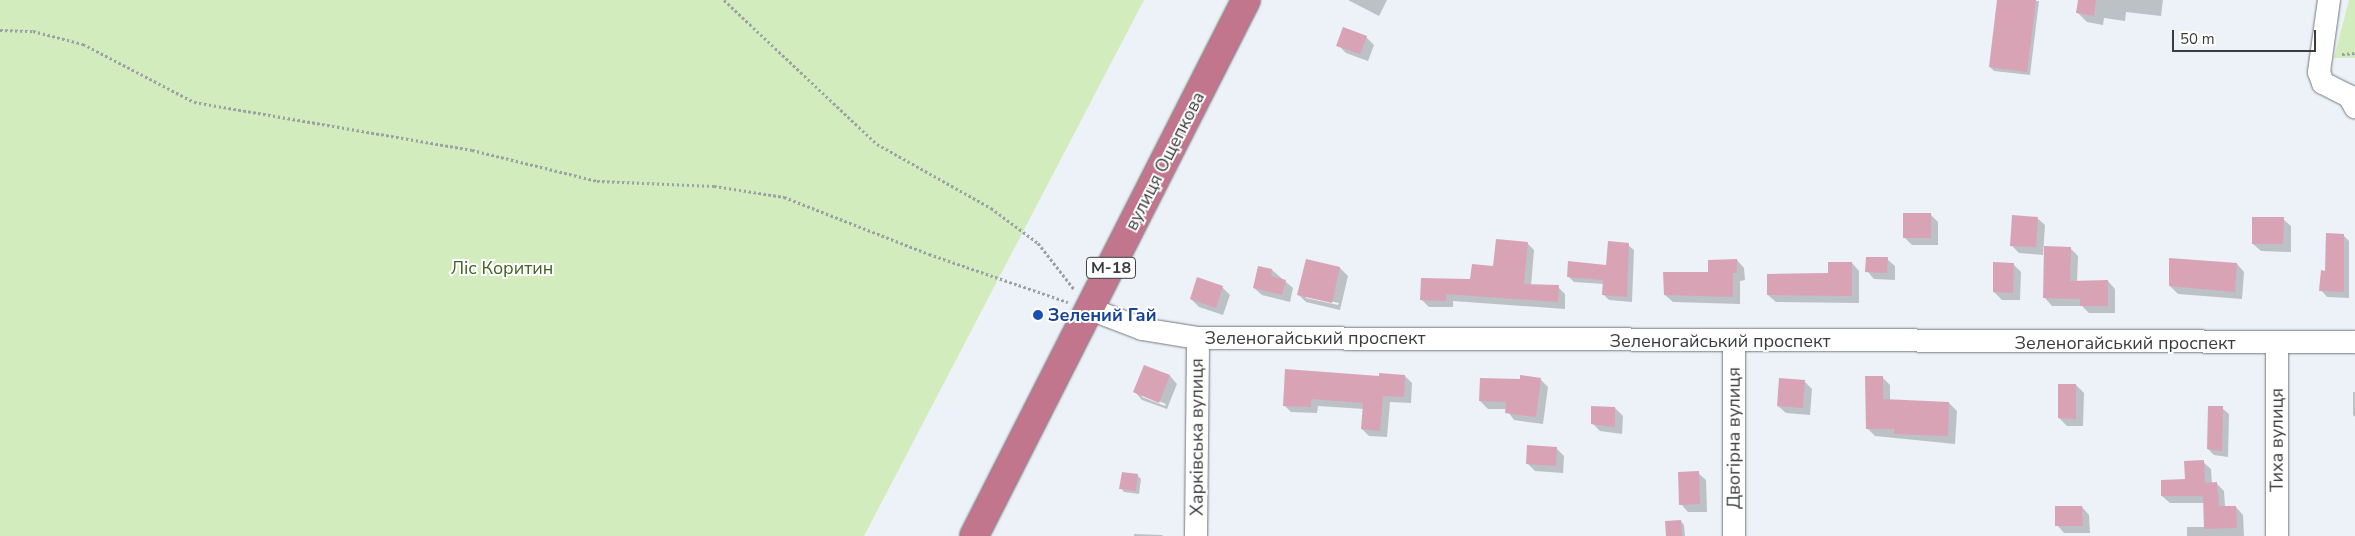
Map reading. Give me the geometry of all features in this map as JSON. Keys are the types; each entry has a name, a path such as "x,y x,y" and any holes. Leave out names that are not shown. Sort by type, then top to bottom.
{"highway":[{"name":"вулиця Ощепкова","path":"974,536 1246,0"}],"street":[{"path":"2329,0 2319,72 2323,83 2349,96 2355,107"},
{"name":"Зеленогайський проспект","path":"1090,309 1142,329 1198,338 2277,344 2355,342"},
{"name":"Харківська вулиця","path":"1196,536 1198,338"},
{"name":"Двогірна вулиця","path":"1734,341 1734,536"},
{"name":"Тиха вулиця","path":"2277,344 2277,536"}],"path":[{"path":"724,0 877,144 991,208 1038,243 1090,309"},
{"path":"0,30 33,32 83,44 194,102 472,150 597,181 714,186 784,197 929,254 1090,309"}],"green space":[{"name":"Ліс Коритин","path":"0,0 1144,0 864,536 0,536"},
{"path":"2349,0 2355,0 2355,58 2334,58"}],"building":[{"path":"1997,0 2036,0 2027,72 1989,67"},
{"path":"2078,0 2096,0 2094,16 2076,13"},
{"path":"1343,27 1367,36 1360,54 1336,46"},
{"path":"1903,213 1931,213 1931,238 1903,238"},
{"path":"2012,215 2038,217 2036,247 2010,246"},
{"path":"2252,217 2284,217 2283,244 2252,244"},
{"path":"2326,233 2344,234 2344,292 2319,291 2321,270 2325,271"},
{"path":"1496,239 1528,242 1524,284 1559,285 1558,302 1446,294 1446,301 1420,300 1421,278 1470,279 1472,264 1493,266"},
{"path":"1608,241 1629,243 1627,297 1602,295 1603,280 1567,277 1568,261 1606,265"},
{"path":"2044,246 2071,247 2070,281 2108,280 2108,306 2080,306 2080,299 2043,298"},
{"path":"1866,257 1888,257 1887,273 1865,272"},
{"path":"2169,258 2237,263 2235,292 2169,286"},
{"path":"1306,259 1340,267 1332,303 1297,295"},
{"path":"1737,259 1737,273 1733,273 1733,297 1664,295 1663,272 1708,272 1708,260"},
{"path":"1828,262 1852,262 1852,296 1767,295 1767,274 1828,273"},
{"path":"1993,262 2014,263 2013,293 1993,292"},
{"path":"1258,266 1272,269 1271,276 1286,280 1282,295 1253,288"},
{"path":"1197,277 1223,286 1216,308 1190,299"},
{"path":"1144,365 1170,375 1159,403 1133,392"},
{"path":"1285,369 1379,376 1379,373 1405,375 1404,397 1383,396 1380,431 1361,429 1363,403 1311,399 1311,407 1283,406"},
{"path":"1520,375 1541,378 1536,417 1505,413 1506,402 1479,401 1480,378 1520,379"},
{"path":"1865,376 1883,376 1883,399 1949,402 1948,436 1894,434 1894,429 1866,429"},
{"path":"1779,378 1805,380 1803,408 1777,406"},
{"path":"2058,384 2076,384 2076,419 2058,418"},
{"path":"1591,406 1615,407 1615,427 1591,424"},
{"path":"2208,406 2223,406 2222,451 2207,449"},
{"path":"1527,445 1557,447 1556,466 1526,464"},
{"path":"2204,460 2205,483 2217,482 2219,506 2236,506 2237,528 2204,529 2203,496 2161,496 2161,480 2185,479 2184,461"},
{"path":"1699,471 1700,504 1679,505 1678,472"},
{"path":"1122,472 1138,474 1136,491 1119,489"},
{"path":"2055,506 2082,506 2083,526 2055,526"},
{"path":"1681,520 1682,536 1666,536 1665,521"}],"place":[{"name":"Зелений Гай","path":"1038,315"}]}
